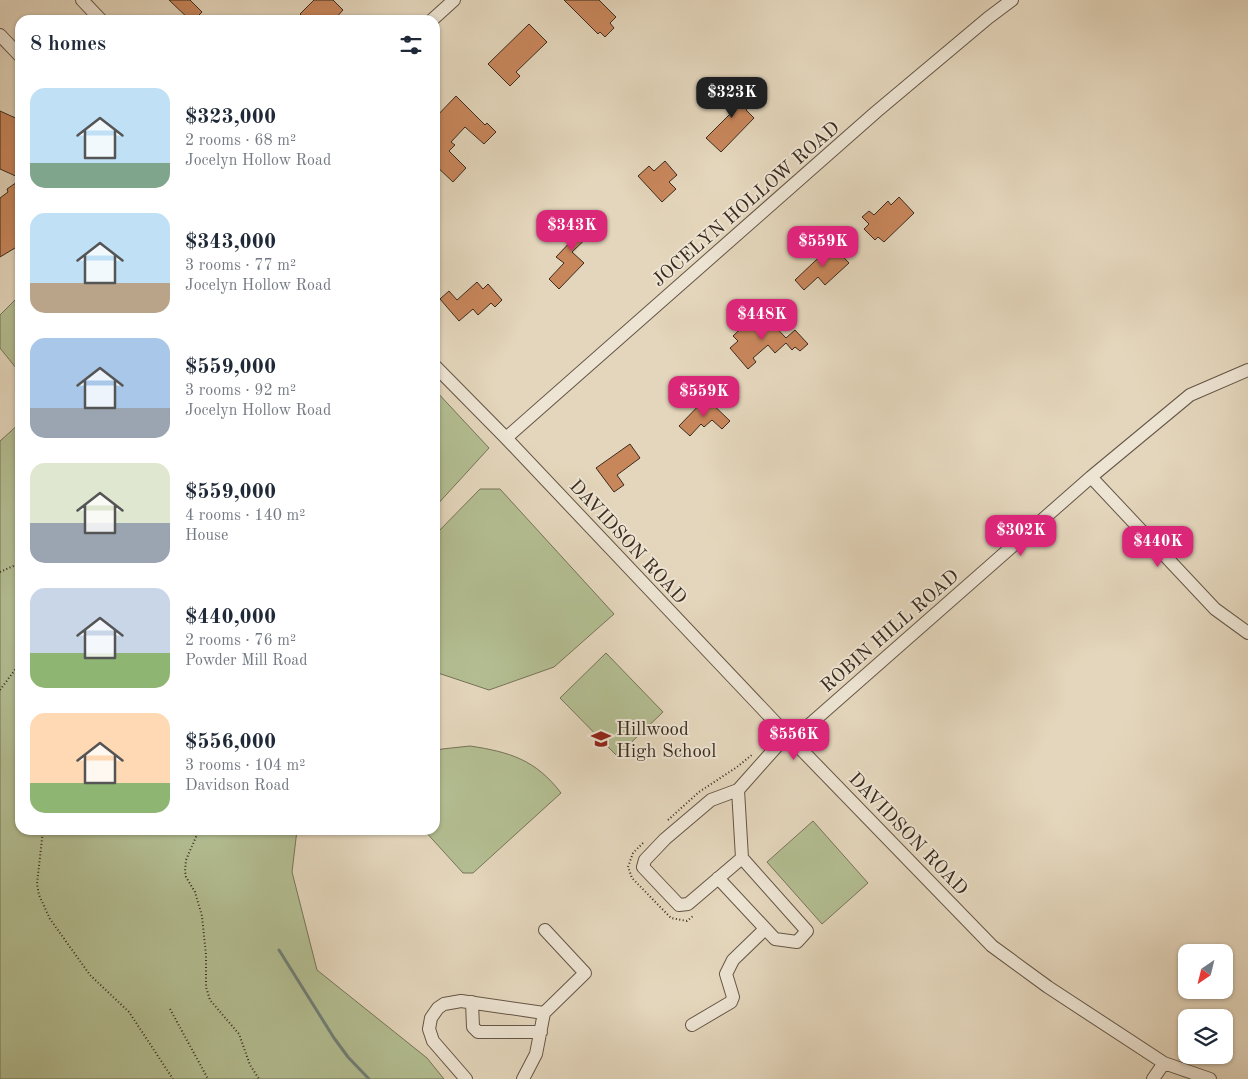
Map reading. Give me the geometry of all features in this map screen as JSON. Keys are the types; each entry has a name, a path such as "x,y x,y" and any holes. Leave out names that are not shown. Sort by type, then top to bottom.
{"street":[{"path":"82,0 96,15"},
{"path":"438,15 454,0"},
{"name":"JOCELYN HOLLOW ROAD","path":"506,438 876,112 1012,0"},
{"path":"0,35 15,51"},
{"name":"ROBIN HILL ROAD","path":"738,790 778,745 792,740 1091,477 1190,395 1248,370"},
{"name":"DAVIDSON ROAD","path":"440,371 506,438 792,740 992,946 1048,987 1164,1063 1210,1079"},
{"path":"1091,477 1215,609 1248,633"},
{"path":"718,878 774,939 797,942 807,931 742,858 738,790 711,800 665,839 645,860 643,867 679,905 688,904 718,878 742,858"},
{"path":"692,1025 731,1002 733,997 726,974 733,960 765,929"},
{"path":"523,1079 536,1054 544,1013 585,973 545,930"},
{"path":"466,1079 433,1040 429,1029 432,1018 438,1008 444,1004 461,1001 544,1013"},
{"path":"472,1002 473,1027 478,1032 541,1032"},
{"path":"1153,1079 1164,1063"}],"path":[{"path":"0,572 15,565"},
{"path":"0,690 15,670"},
{"path":"764,730 765,744"},
{"path":"665,822 699,792 737,767 758,750"},
{"path":"42,835 37,884 39,895 50,919 90,974 129,1012 173,1079"},
{"path":"197,835 186,860 185,871 186,877 195,892 202,916 207,993 210,1000 239,1034 250,1064 259,1079"},
{"path":"646,840 633,852 628,867 632,878 671,918 686,921 694,915"},
{"path":"170,1009 208,1079"}],"green space":[{"path":"15,300 15,367 0,348 0,315"},
{"path":"440,395 489,448 440,502"},
{"path":"15,428 15,835 296,835 292,872 317,970 427,1058 444,1079 0,1079 0,441"},
{"path":"480,489 500,489 614,614 554,667 489,690 440,674 440,530"},
{"path":"606,653 663,712 617,756 560,698"},
{"path":"470,746 498,751 521,759 542,773 561,793 473,873 463,873 429,835 440,835 440,750"},
{"path":"813,821 868,883 822,924 767,862"}],"building":[{"path":"169,0 190,0 202,12 199,15 185,15"},
{"path":"314,0 333,0 343,10 338,15 300,14"},
{"path":"564,0 599,0 616,17 610,23 614,28 605,37 600,32 598,34"},
{"path":"529,24 547,42 516,72 520,76 510,86 488,64"},
{"path":"734,84 753,103 746,110 754,118 721,152 706,138 733,111 720,98"},
{"path":"456,96 485,125 487,123 496,132 484,144 465,127 451,142 455,145 449,151 466,168 453,182 440,170 440,113"},
{"path":"0,111 15,118 15,176 0,169"},
{"path":"665,161 677,175 669,182 676,189 662,202 638,176 649,166 654,171"},
{"path":"15,183 15,248 0,257 0,198 8,192 7,189"},
{"path":"899,197 914,213 884,242 878,237 875,240 864,229 869,224 862,217 869,211 874,215 888,201 891,205"},
{"path":"577,213 594,231 572,252 584,263 559,289 549,279 564,263 556,257 576,236 566,225"},
{"path":"832,245 849,263 825,285 818,277 804,290 795,280"},
{"path":"477,282 483,289 488,284 502,300 495,307 491,303 478,315 473,309 459,321 440,299 449,291 457,300"},
{"path":"752,318 760,327 768,319 786,338 795,330 808,344 800,351 795,347 792,350 786,343 775,353 768,345 753,358 756,362 748,369 730,348 738,341 733,336"},
{"path":"706,398 730,421 722,429 712,420 704,427 701,424 690,436 679,426"},
{"path":"630,444 640,458 617,475 624,485 614,492 596,468"}],"waterway":[{"path":"279,950 334,1038 348,1057 369,1079"}],"place":[{"name":"Hillwood High School","path":"601,739"}]}
